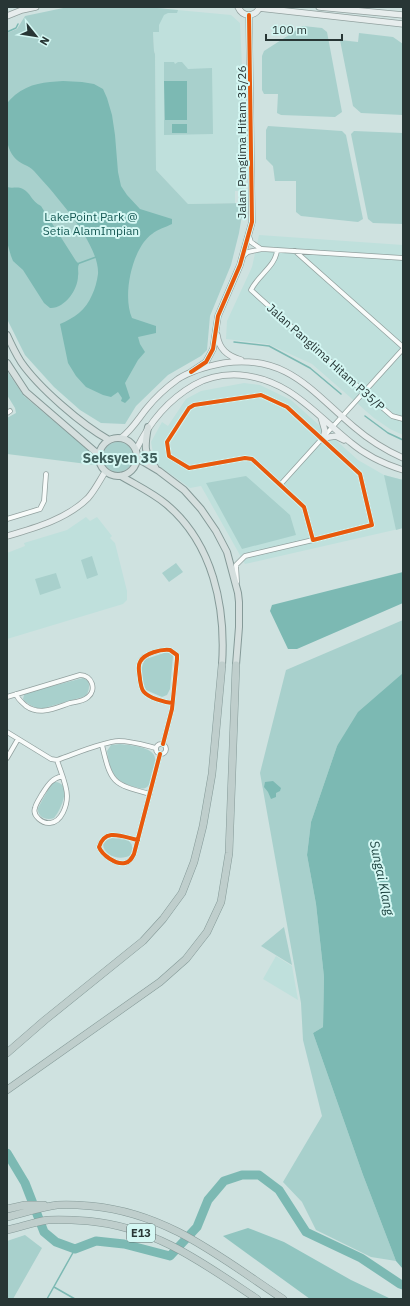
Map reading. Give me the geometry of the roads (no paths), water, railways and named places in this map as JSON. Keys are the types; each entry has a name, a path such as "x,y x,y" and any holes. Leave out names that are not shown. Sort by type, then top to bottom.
{"highway":[{"path":"7,1053 45,1020 143,941 163,919 182,893 194,862 204,826 215,746 222,665"},
{"path":"7,1090 160,982 186,959 207,932 221,902 228,853 236,665"},
{"path":"7,1209 25,1205 58,1205"},
{"name":"E13","path":"7,1217 58,1205 80,1205 104,1207 154,1220 170,1227 206,1248 283,1299"},
{"name":"E13","path":"9,1230 50,1220 95,1222 131,1229 152,1236 199,1260 257,1299"}],"main road":[{"path":"7,335 21,362 36,380 60,403 98,434 109,440"},
{"path":"7,363 26,392 99,455"},
{"path":"148,428 146,452 150,460 159,471"},
{"path":"121,438 132,443 136,450 138,458 136,466 128,474 113,476 105,472 100,464 99,455 104,444 109,440 121,438"},
{"path":"138,458 159,471 184,490 201,509 216,531 227,552 238,593 240,627 236,665"},
{"path":"121,476 166,503 184,522 202,549 215,581 218,597 223,650 222,665"}],"street":[{"path":"7,16 22,10 36,7"},
{"path":"233,7 239,9 244,14 249,15 255,13 260,8 403,24"},
{"path":"319,7 403,15"},
{"name":"Jalan Panglima Hitam 35/26","path":"191,372 206,362 213,349 218,316 233,284 252,222 249,15"},
{"path":"248,235 251,242 262,249"},
{"path":"242,257 248,252 262,249 403,258"},
{"name":"Jalan Panglima Hitam P35/P","path":"277,250 276,258 254,282 251,290 392,416 403,419"},
{"path":"280,485 403,348 295,251"},
{"name":"Jalan Panglima Hitam 35/26","path":"216,325 217,337 223,351 232,357 247,362"},
{"path":"121,438 128,433 157,398 178,380 191,372 211,365 247,362 277,368 293,376 315,392 354,428 385,450 403,458"},
{"path":"136,450 148,428 165,407 184,391 200,382 218,376 252,376 273,383 300,399 350,442 378,461 403,470"},
{"path":"238,593 236,565 245,556 313,540 372,525 360,474 287,407 261,394 194,405 189,408 167,442 169,456 189,468 247,458 252,459 304,507 313,540"},
{"path":"320,416 325,430 322,438"},
{"path":"322,438 336,436 350,442"},
{"path":"7,536 58,518 77,507 88,497 105,472"},
{"path":"7,519 40,509 44,501 46,474"},
{"path":"160,754 163,754 166,751 166,747 163,744 172,703 177,655 167,649 153,652 140,661 138,667 142,689 144,693 172,703"},
{"path":"7,697 16,694 80,675 89,677 92,687 92,692 86,698 42,712 30,708 21,702 16,694"},
{"path":"7,732 51,760 56,760 110,742 121,741 156,748"},
{"path":"7,758 18,739"},
{"path":"156,748 159,744 163,744"},
{"path":"102,745 113,780 127,788 150,794"},
{"path":"156,748 156,752 160,754"},
{"path":"138,840 113,834 106,836 101,840 99,847 104,854 120,863 126,863 131,860 138,840 160,754"},
{"path":"56,760 62,776 67,793 65,808 57,820 51,823 44,822 35,814 34,809 50,781 62,776"}],"water":[{"path":"63,81 94,84 103,89 112,115 118,172 121,186 140,209 172,219 172,224 154,232 145,241 134,261 129,285 129,309 132,318 156,326 156,333 138,337 145,352 138,360 125,383 130,398 125,403 121,401 122,398 118,392 111,397 86,387 76,376 68,363 60,324 79,313 89,300 98,277 97,262 92,248 74,219 34,171 14,157 8,142 6,109 9,101 26,88 44,83"},
{"path":"164,81 187,81 187,120 165,120"},
{"path":"172,124 187,124 187,133 172,133"},
{"path":"7,187 23,189 35,202 41,206 79,264 76,287 69,298 60,305 50,308 44,303 23,270 13,261 7,242"},
{"path":"403,572 403,603 297,649 288,649 270,611 272,605"},
{"name":"Sungai Klang","path":"403,673 403,1269 396,1261 363,1175 313,1033 323,1027 324,977 316,904 307,855 311,822 337,746 358,712"},
{"path":"273,781 281,788 280,791 276,793 276,797 271,799 264,787 265,782"}],"waterway":[{"path":"7,32 16,28 18,24"},
{"path":"77,264 96,257"},
{"path":"234,342 269,346 310,368 341,394"},
{"path":"365,416 388,433 403,440"},
{"path":"7,1153 25,1183 44,1232 56,1242 75,1249 96,1241 124,1244 170,1256 197,1227 208,1200 224,1181 242,1175 259,1175 279,1190 306,1232 361,1258 403,1285"},
{"path":"47,1299 75,1249"},
{"path":"54,1287 75,1299"}],"district":[{"name":"Seksyen 35","path":"120,458"}],"park label":[{"name":"LakePoint Park @ Setia AlamImpian","path":"91,223"}]}
